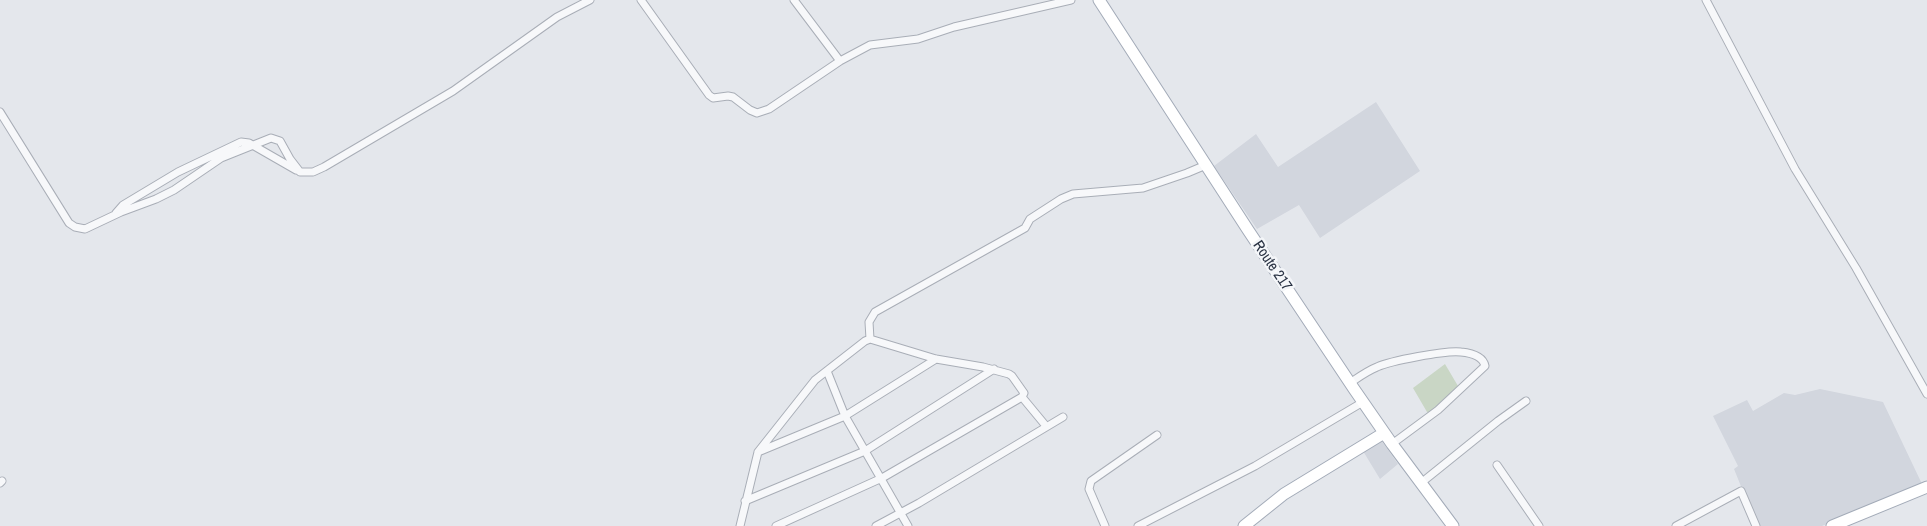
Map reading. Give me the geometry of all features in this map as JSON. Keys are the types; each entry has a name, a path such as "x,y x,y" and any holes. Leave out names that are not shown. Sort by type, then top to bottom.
{"main road":[{"name":"Route 217","path":"1098,0 1363,402 1453,526"},
{"path":"1244,526 1284,494 1384,433"},
{"path":"1832,526 1927,487"}],"street":[{"path":"114,215 123,205 178,172 241,142 254,146 300,172 313,172 453,91 557,17 590,0"},
{"path":"641,0 709,95 713,98 733,97 757,113 769,109 840,61 870,44 918,39 954,27 1071,0"},
{"path":"794,0 840,61"},
{"path":"1706,0 1795,169 1856,268 1927,394"},
{"path":"0,112 69,223 75,227 85,229 174,190 221,158 272,138 280,141 290,160 300,172"},
{"path":"870,339 869,322 875,312 1025,228 1030,219 1061,199 1084,192 1143,188 1187,174 1206,165"},
{"path":"740,526 758,452 815,380 870,339 936,359 994,369 1012,376 1024,393 1022,396 1046,426"},
{"path":"1350,382 1385,364 1445,352 1461,352 1480,357 1484,360 1485,366 1443,405 1392,444"},
{"path":"758,452 845,416 936,359"},
{"path":"745,501 865,452 994,369"},
{"path":"827,371 845,416 908,526"},
{"path":"776,526 882,478 1022,396"},
{"path":"1421,483 1526,401"},
{"path":"1138,526 1255,466 1363,402"},
{"path":"876,526 919,503 1063,417"},
{"path":"1105,526 1089,489 1091,481 1157,435"},
{"path":"1497,466 1539,526"},
{"path":"1676,526 1741,490 1756,526"}],"shaded area":[{"path":"1376,102 1420,171 1320,238 1299,205 1257,229 1214,166 1256,134 1278,167"},
{"path":"1820,389 1883,402 1922,484 1822,526 1757,526 1734,469 1738,466 1713,416 1747,400 1753,411 1784,393 1795,395"},
{"path":"1381,440 1398,464 1380,479 1363,451"}],"green space":[{"path":"1445,364 1458,386 1429,413 1413,388"}]}
